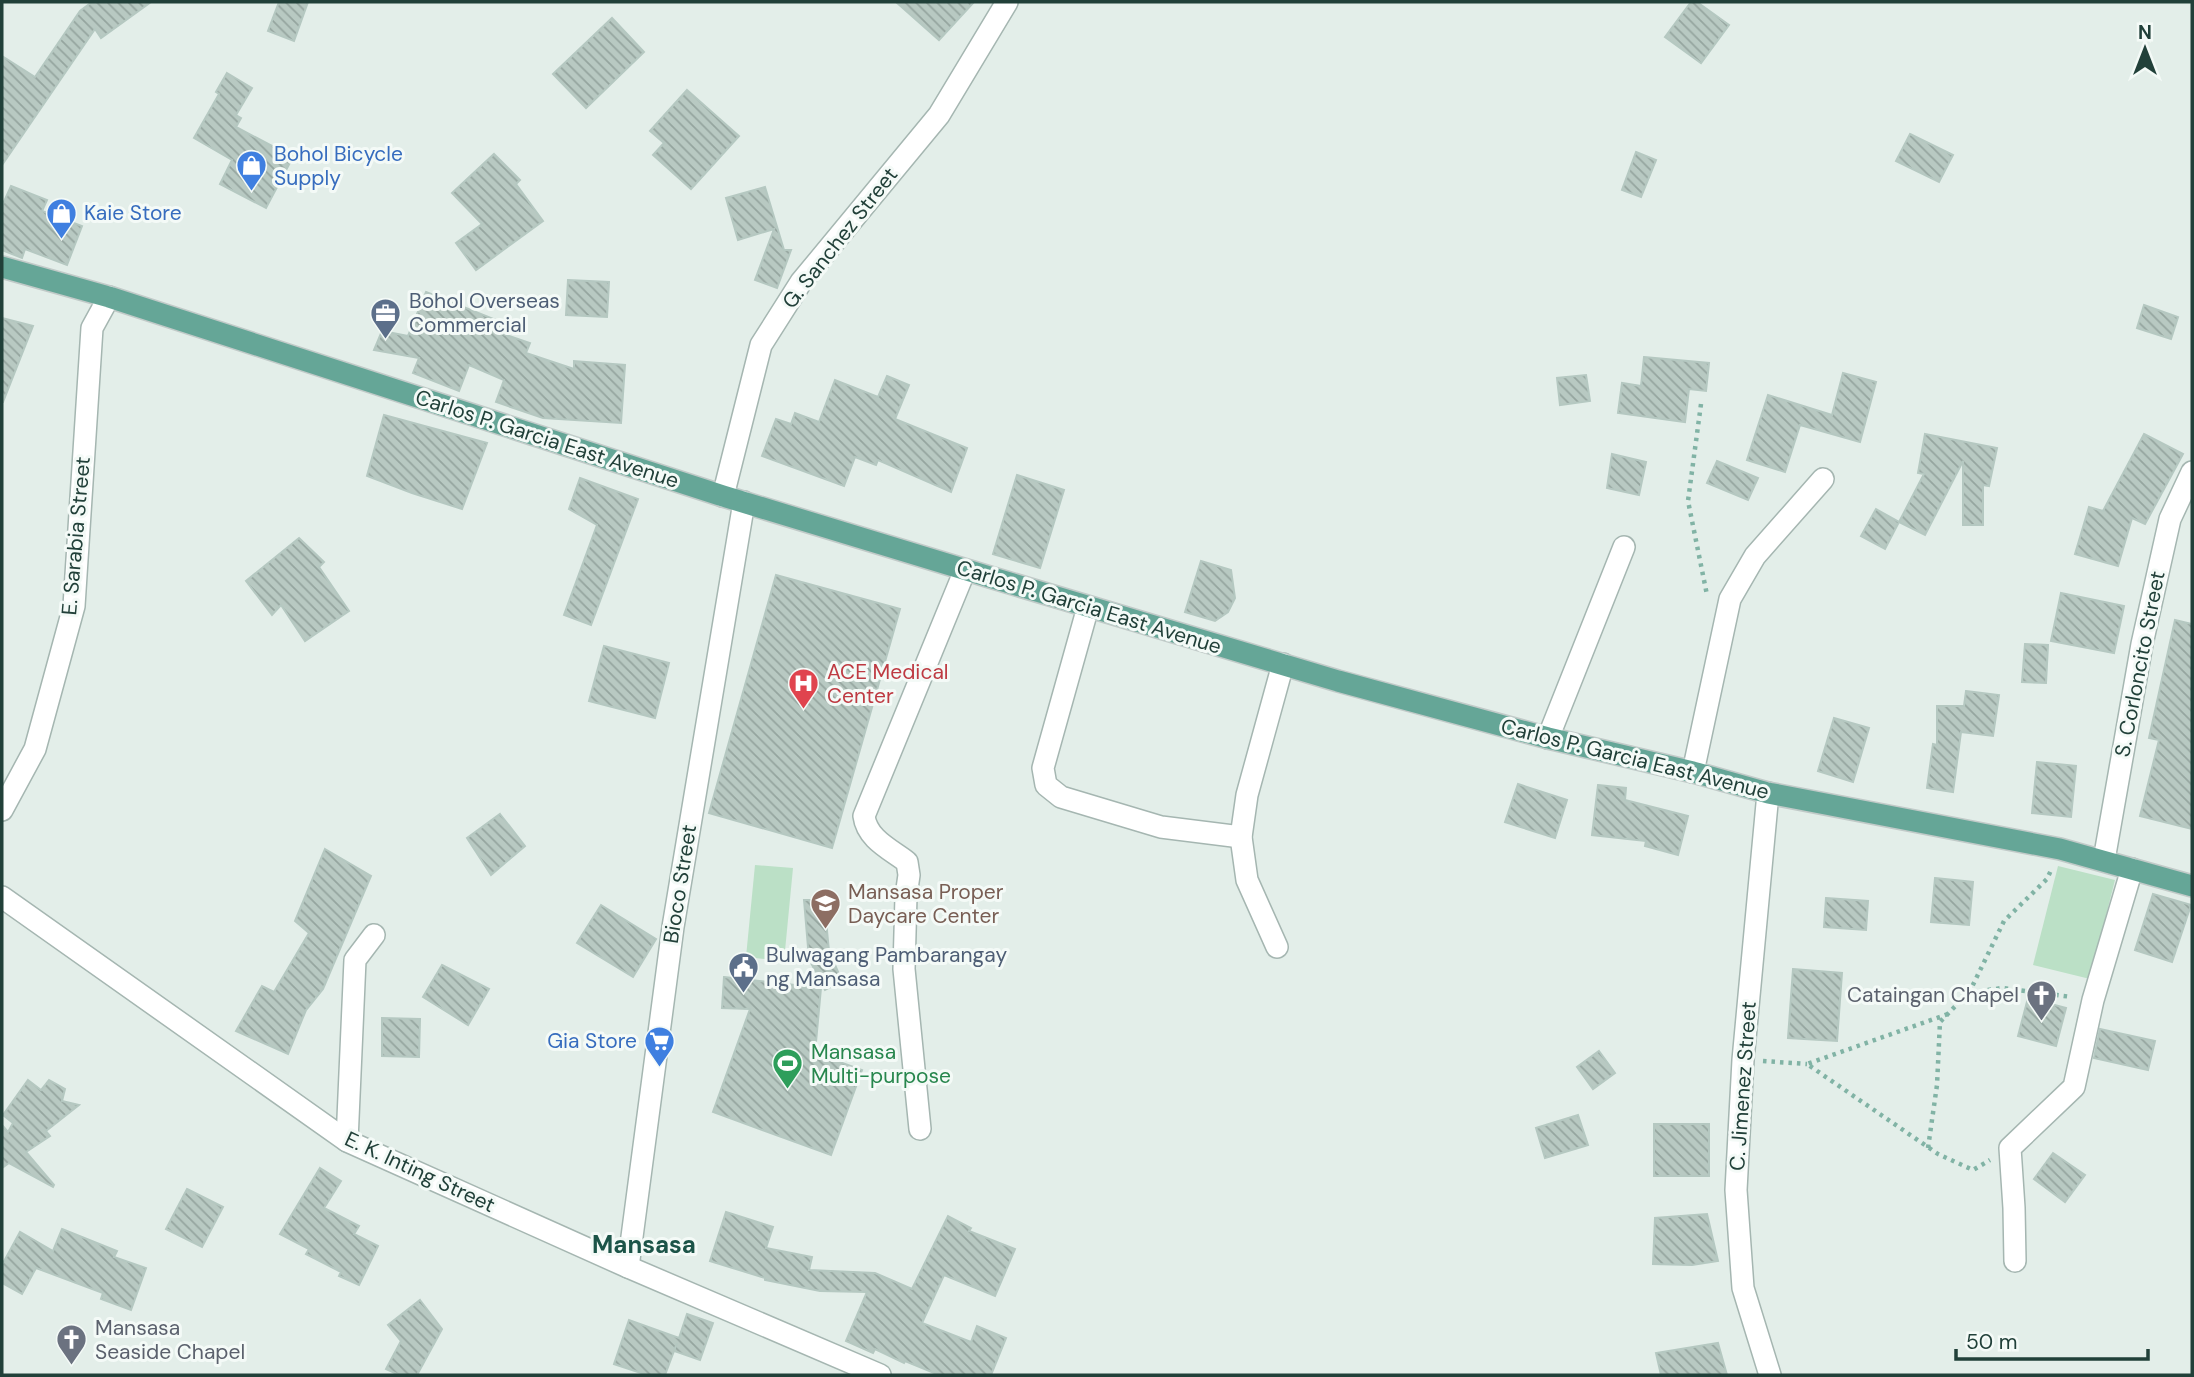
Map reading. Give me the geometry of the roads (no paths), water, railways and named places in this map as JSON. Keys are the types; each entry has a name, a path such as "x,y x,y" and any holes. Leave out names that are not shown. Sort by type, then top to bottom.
{"main road":[{"name":"Carlos P. Garcia East Avenue","path":"2,267 108,297 733,499 1283,664 1548,738 1693,772 1768,793 2060,849 2192,886"}],"street":[{"name":"G. Sanchez Street","path":"733,499 761,345 801,282 939,115 1007,2"},
{"name":"E. Sarabia Street","path":"2,810 35,749 74,606 92,328 108,297"},
{"name":"S. Corloncito Street","path":"2104,860 2142,644 2170,519 2192,472"},
{"path":"1693,772 1730,599 1755,556 1823,479"},
{"name":"Bioco Street","path":"628,1267 733,499"},
{"path":"1548,738 1624,547"},
{"path":"920,1129 904,969 909,875 907,862 873,837 866,827 864,816 965,570"},
{"path":"1088,607 1043,768 1046,785 1060,797 1161,827 1241,837"},
{"path":"1277,947 1247,880 1241,837 1247,795 1283,664"},
{"name":"C. Jimenez Street","path":"1768,793 1743,1060 1736,1190 1743,1288 1770,1375"},
{"path":"2015,1261 2010,1148 2074,1087 2094,1000 2132,869"},
{"name":"E. K. Inting Street","path":"2,897 347,1141 628,1267 880,1375"},
{"path":"347,1141 355,960 374,935"}],"place":[{"name":"Bohol Bicycle Supply","path":"251,193"},
{"name":"Kaie Store","path":"61,240"},
{"name":"Bohol Overseas Commercial","path":"386,340"},
{"name":"ACE Medical Center","path":"804,711"},
{"name":"Mansasa Proper Daycare Center","path":"825,931"},
{"name":"Bulwagang Pambarangay ng Mansasa","path":"743,994"},
{"name":"Cataingan Chapel","path":"2042,1022"},
{"name":"Gia Store","path":"660,1068"},
{"name":"Mansasa Multi-purpose","path":"788,1091"},
{"name":"Mansasa Seaside Chapel","path":"72,1367"}],"district":[{"name":"Mansasa","path":"644,1244"}]}
